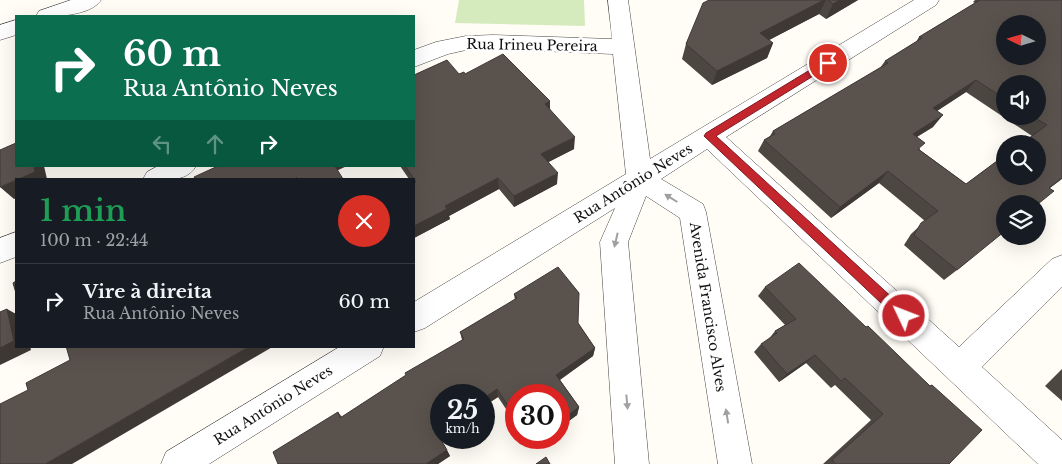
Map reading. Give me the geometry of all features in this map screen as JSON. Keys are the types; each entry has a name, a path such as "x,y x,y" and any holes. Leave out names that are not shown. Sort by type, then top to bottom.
{"street":[{"path":"49,15 91,0"},
{"path":"618,0 640,179 614,242 632,464"},
{"name":"Rua Antônio Neves","path":"415,317 929,0"},
{"path":"0,33 15,27"},
{"name":"Rua Irineu Pereira","path":"415,59 444,48 466,43 493,42 624,47"},
{"path":"709,136 1062,464"},
{"path":"158,178 181,167"},
{"name":"Avenida Francisco Alves","path":"640,179 693,212 735,464"},
{"path":"0,251 15,244"},
{"path":"959,368 1062,268"},
{"name":"Rua Antônio Neves","path":"178,464 366,348"}],"green space":[{"path":"459,0 584,0 585,26 455,23"}],"building":[{"path":"709,0 824,0 760,33 773,43 717,71 686,44 703,3"},
{"path":"828,0 840,0 833,4"},
{"path":"980,0 1062,0 1062,178 1049,188 1054,191 1046,198 1046,195 996,195 996,238 957,270 914,235 921,223 938,211 888,171 840,207 764,140 775,134 773,131 888,63 885,61 922,38 919,37","holes":["996,75 1046,75 1047,125 1033,135 1046,135 1046,185 996,185 996,162 966,184 918,149 925,143 913,134 943,115 933,108 976,80 996,93"]},
{"path":"503,54 550,101 545,104 575,137 541,154 558,173 514,196 498,178 445,206 447,209 415,225 416,182 406,167 415,167 415,75 447,60 459,74 464,72 465,74"},
{"path":"15,143 15,167 34,167 35,172 21,178 15,178 15,180 0,187 0,150"},
{"path":"216,167 336,167 342,178 194,178"},
{"path":"799,263 930,386 932,385 982,430 949,464 835,464 832,460 883,414 845,378 841,381 815,355 787,374 761,344 777,333 775,331 796,319 765,287"},
{"path":"558,267 579,293 578,323 595,348 556,375 562,384 505,384 505,401 497,389 495,390 495,384 430,384 430,449 447,450 426,464 278,464 273,452 338,412 340,418 406,375 405,373 464,339 460,332 517,298 514,294"},
{"path":"7,309 14,341 0,348 0,312"},
{"path":"67,348 247,348 45,464 0,464 0,404 28,390 26,383 70,360"},
{"path":"570,394 579,407 570,414"},
{"path":"546,457 550,464 536,464"}],"route":[{"path":"828,63 709,136 904,316"}]}
